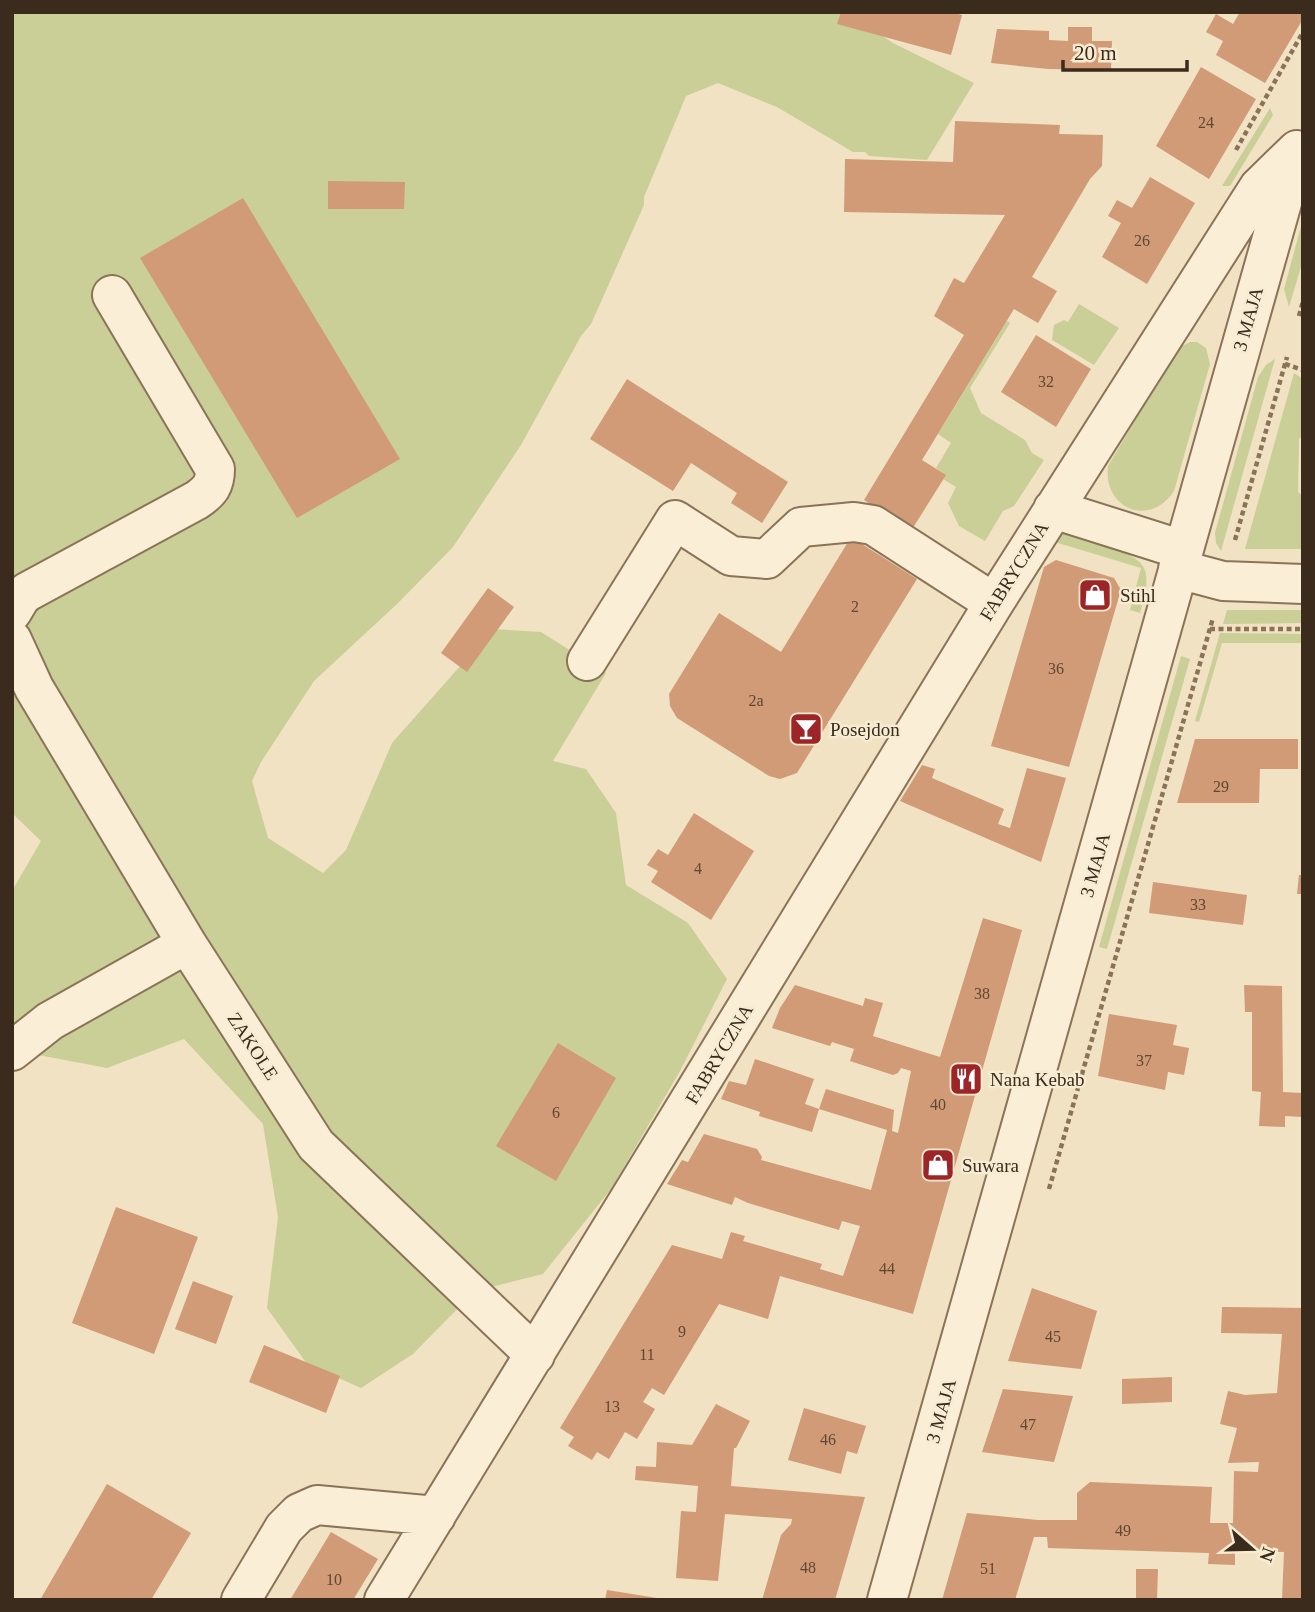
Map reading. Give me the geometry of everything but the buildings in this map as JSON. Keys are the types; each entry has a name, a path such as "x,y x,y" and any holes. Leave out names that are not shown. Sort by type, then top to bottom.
{"street":[{"name":"FABRYCZNA","path":"384,1600 1053,509 1259,187 1301,144"},
{"name":"3 MAJA","path":"887,1600 1301,144"},
{"path":"12,612 21,597 27,593 197,500 209,491 215,482 215,469 112,295"},
{"name":"FABRYCZNA","path":"1053,509 1181,560 1223,581 1303,584"},
{"path":"587,661 675,520 731,556 767,559 801,527 854,522 873,525 994,603"},
{"name":"ZAKOLE","path":"12,640 34,688 187,944 316,1145 535,1355"},
{"path":"12,1051 50,1021 187,944"},
{"path":"241,1600 284,1528 299,1513 317,1505 436,1516"}],"path":[{"path":"1298,316 1303,301"},
{"path":"1234,542 1287,357"},
{"path":"1285,364 1303,370"},
{"path":"1046,1198 1215,610"},
{"path":"1210,629 1303,629"}],"green space":[{"path":"12,12 846,12 893,43 974,83 927,160 869,156 865,152 853,152 777,107 718,83 686,96 644,197 644,205 591,324 581,336 521,445 453,547 397,604 314,681 261,762 252,781 268,838 323,873 346,850 392,743 493,629 541,632 606,673 553,761 586,769 616,813 626,885 688,923 727,979 680,1071 611,1189 543,1274 475,1291 413,1354 361,1388 307,1364 267,1308 278,1217 263,1124 184,1039 107,1068 12,1050 12,891 41,841 12,813"},
{"path":"1270,108 1273,115 1230,186 1222,186"},
{"path":"1303,219 1303,260 1289,307 1284,289"},
{"path":"1079,304 1119,328 1094,365 1052,340 1054,325 1064,320 1068,322"},
{"path":"1007,321 1010,323 970,388 981,413 1025,440 1032,453 1044,460 1014,506 1003,511 985,541 959,526 948,503 956,487 943,479 945,475 936,468 951,443 938,434"},
{"path":"1190,342 1197,342 1206,348 1210,364 1174,491 1153,509 1141,511 1130,508 1120,503 1113,493 1108,481 1108,466 1178,348"},
{"path":"1275,359 1221,551 1216,543 1215,533 1258,377 1266,365"},
{"path":"1294,373 1303,379 1303,435 1299,439 1298,492 1303,496 1303,549 1245,549"},
{"path":"1063,534 1120,551 1139,561 1146,576 1140,613 1130,610 1141,568 1048,540"},
{"path":"1227,610 1303,610 1303,623 1223,624"},
{"path":"1220,633 1303,634 1303,643 1222,643 1199,722 1195,721"},
{"path":"1181,656 1190,659 1107,949 1099,947"}],"place":[{"name":"Stihl","path":"1095,595"},
{"name":"Posejdon","path":"806,729"},
{"name":"Nana Kebab","path":"966,1079"},
{"name":"Suwara","path":"938,1165"}]}
